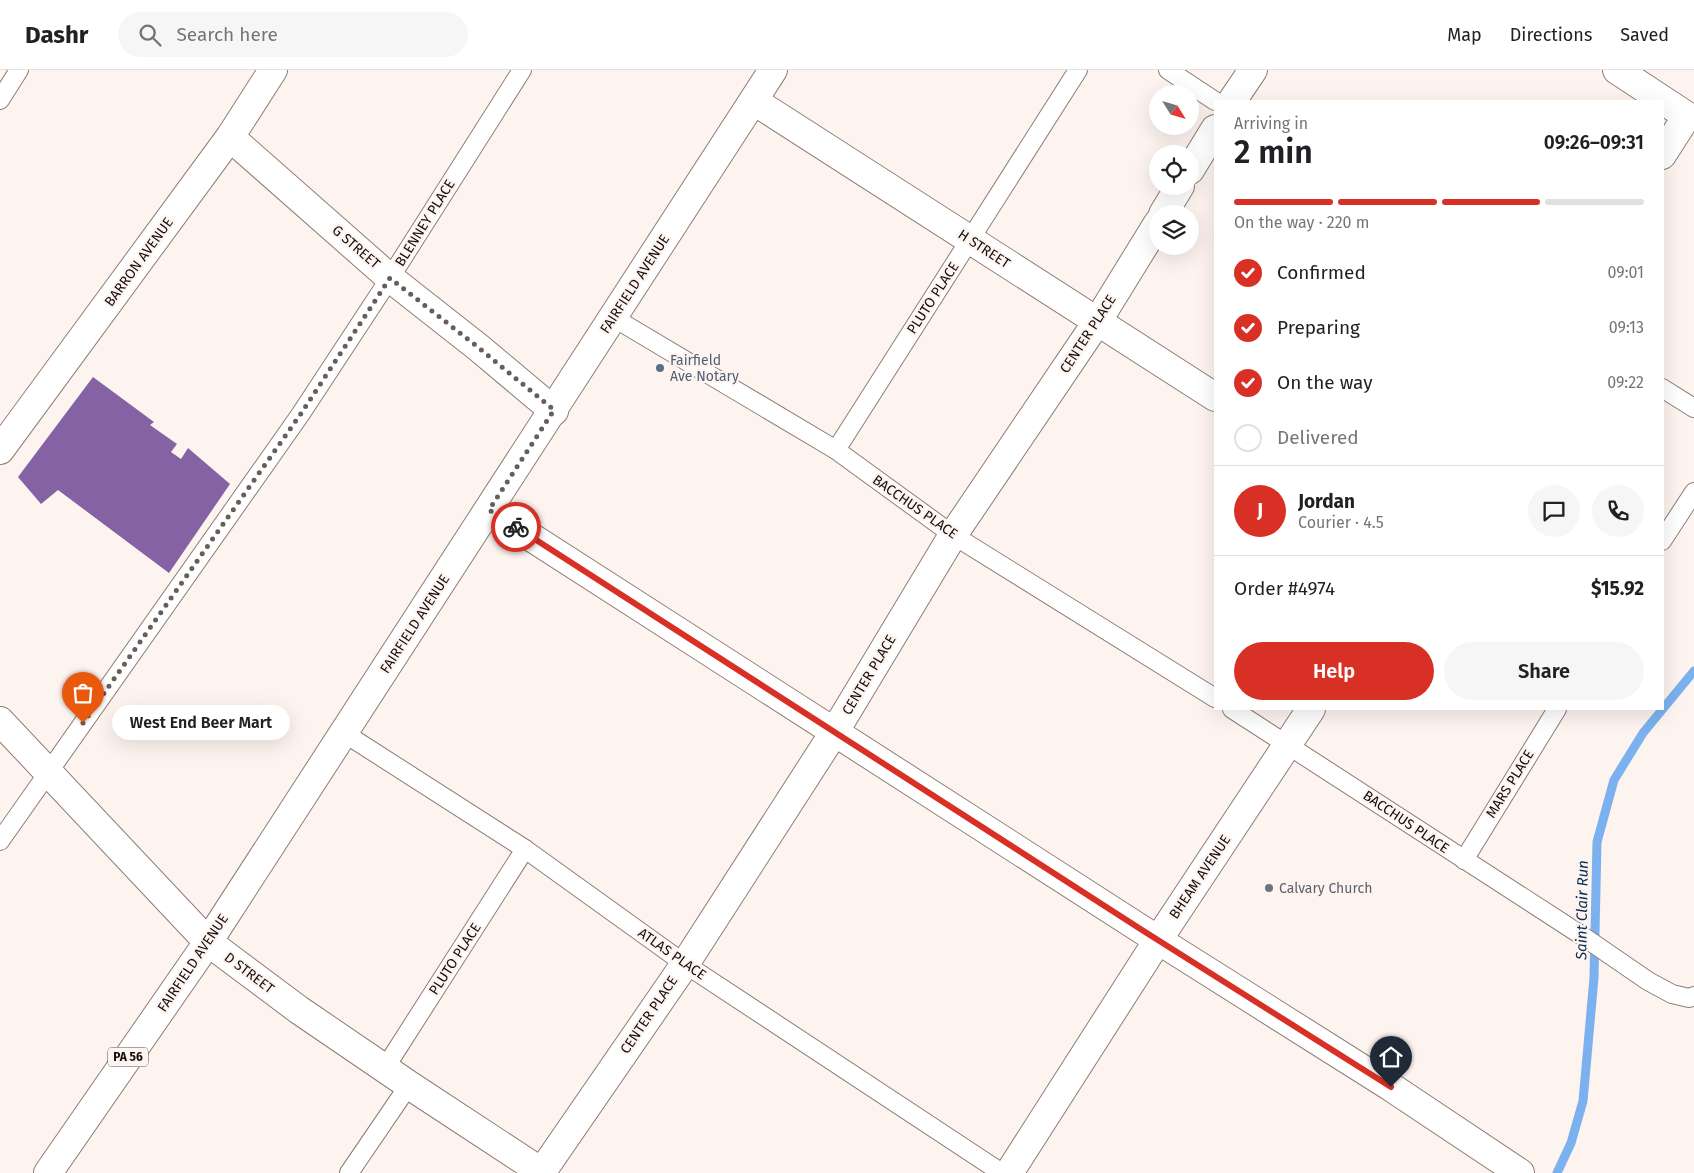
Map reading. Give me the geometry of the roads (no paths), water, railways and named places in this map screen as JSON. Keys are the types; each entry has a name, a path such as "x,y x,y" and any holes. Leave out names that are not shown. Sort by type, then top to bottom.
{"main road":[{"name":"BARRON AVENUE","path":"0,450 230,138 273,70"},
{"name":"FAIRFIELD AVENUE","path":"48,1173 208,942 774,70"},
{"path":"1233,100 1253,70"},
{"path":"1618,70 1663,100"},
{"name":"H STREET","path":"754,101 1214,396"},
{"path":"1664,101 1687,116 1664,152"},
{"path":"1199,155 1214,131"},
{"name":"G STREET","path":"230,138 390,278 554,410"},
{"name":"CENTER PLACE","path":"542,1173 685,964 835,731 953,535 1097,322 1149,238"},
{"path":"489,510 1158,940 1391,1087 1520,1173"},
{"name":"BHEAM AVENUE","path":"1009,1173 1158,940 1310,710"},
{"name":"D STREET","path":"0,721 208,942 299,1010 542,1173"}],"lane":[{"path":"0,100 19,70"},
{"name":"BLENNEY PLACE","path":"0,841 300,415 390,278 522,70"},
{"name":"PLUTO PLACE","path":"836,450 1078,70"},
{"path":"1168,70 1214,100"},
{"name":"BACCHUS PLACE","path":"614,318 836,450 953,535 1214,697"},
{"path":"1664,389 1694,408"},
{"path":"1664,538 1694,492"},
{"name":"BACCHUS PLACE","path":"1234,710 1289,744 1648,981 1672,994 1691,997"},
{"name":"MARS PLACE","path":"1464,860 1556,710"},
{"name":"ATLAS PLACE","path":"344,733 525,849 685,964 1002,1173"},
{"name":"PLUTO PLACE","path":"385,1068 525,849"},
{"path":"349,1173 409,1085"}],"waterway":[{"name":"Saint Clair Run","path":"1664,707 1694,671"},
{"name":"Saint Clair Run","path":"1557,1173 1571,1143 1583,1101 1594,978 1597,842 1614,780 1643,733 1662,710"}],"place":[{"name":"Fairfield Ave Notary","path":"660,368"},
{"name":"West End Beer Mart","path":"83,723"},
{"name":"Calvary Church","path":"1269,888"}]}
